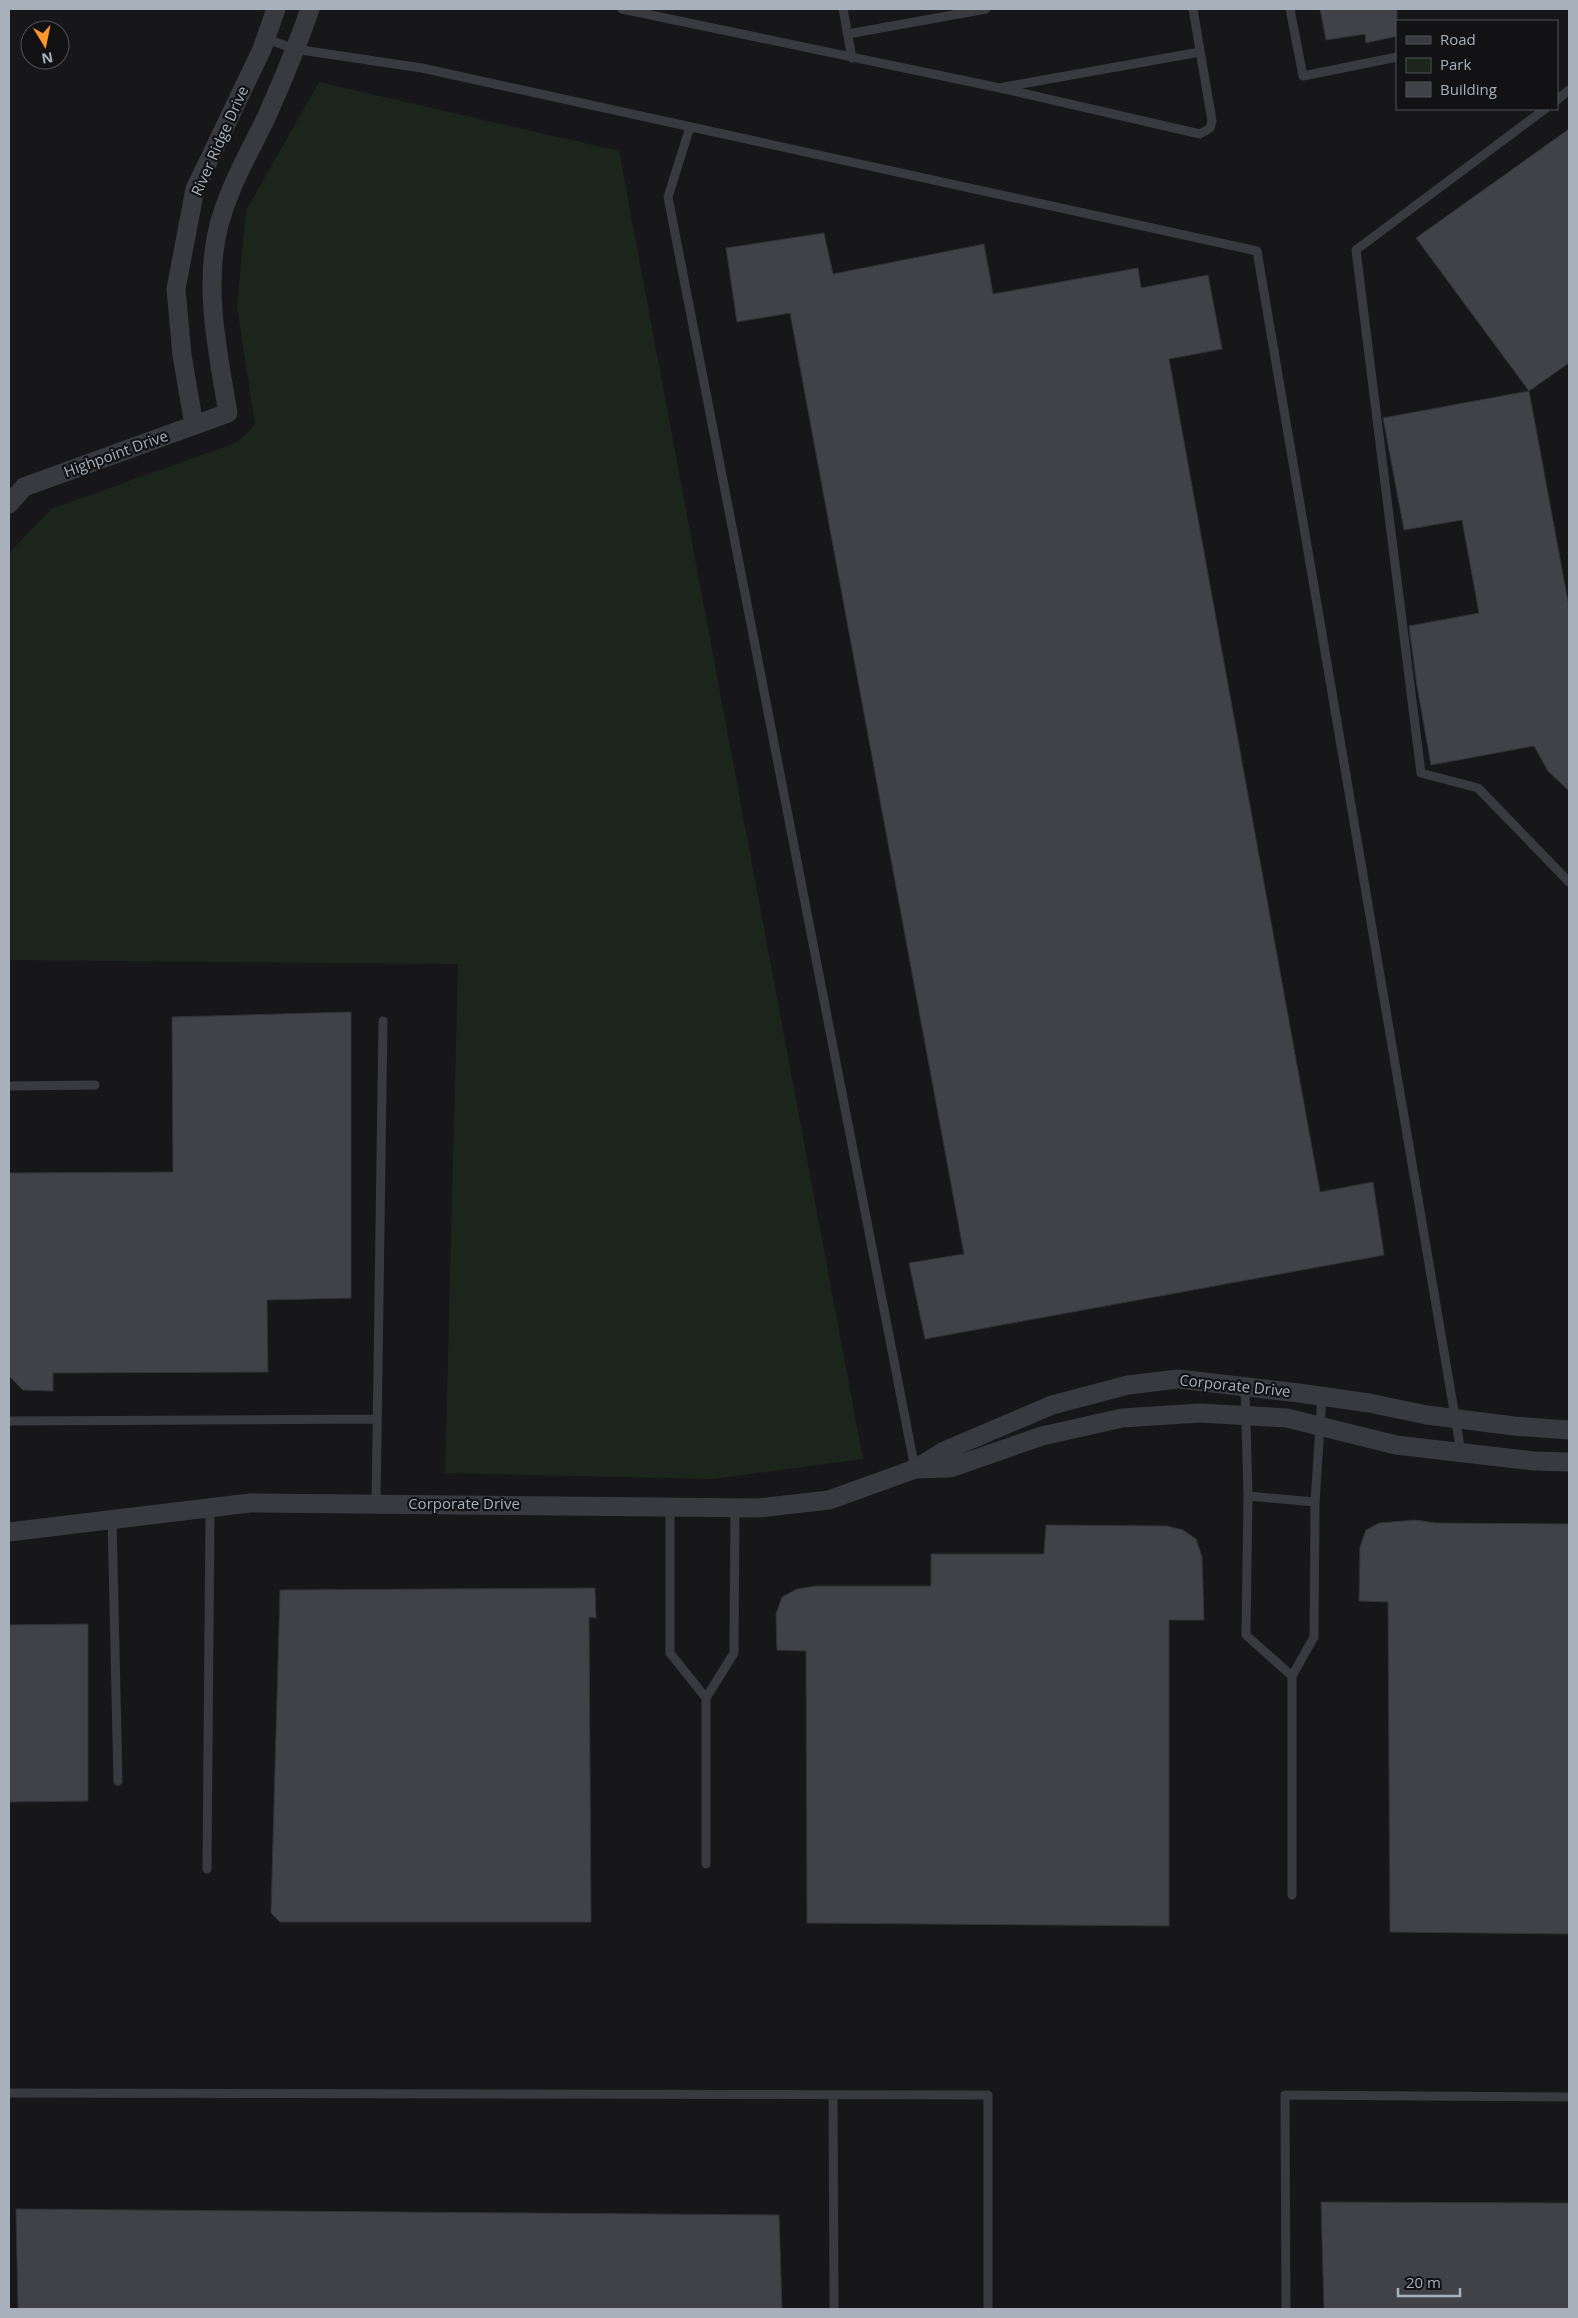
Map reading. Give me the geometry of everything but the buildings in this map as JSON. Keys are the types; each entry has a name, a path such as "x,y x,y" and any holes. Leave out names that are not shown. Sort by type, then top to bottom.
{"street":[{"name":"River Ridge Drive","path":"194,425 182,355 176,289 195,189 265,38 276,9"},
{"name":"River Ridge Drive","path":"228,413 216,340 213,285 218,226 234,181 266,118 310,9"},
{"name":"Highpoint Drive","path":"9,504 24,487 228,413"},
{"name":"Corporate Drive","path":"9,1532 250,1503 759,1508 828,1500 915,1469 944,1451 1052,1405 1128,1385 1178,1380 1322,1396 1514,1426 1569,1430"},
{"name":"Corporate Drive","path":"915,1469 950,1468 1042,1436 1122,1418 1200,1413 1287,1418 1396,1445 1534,1461 1569,1462"}],"lane":[{"path":"622,9 1000,88 1200,134 1210,128 1212,121 1193,9"},
{"path":"843,9 852,58"},
{"path":"848,34 986,9"},
{"path":"1290,9 1303,76 1396,57"},
{"path":"265,38 294,50 422,68 1257,250 1461,1452"},
{"path":"1000,88 1200,52"},
{"path":"1558,99 1569,90"},
{"path":"1544,110 1356,250 1421,773 1478,788 1569,882"},
{"path":"690,127 668,197 915,1469"},
{"path":"376,1504 383,1021"},
{"path":"9,1086 94,1085"},
{"path":"1244,1386 1248,1496 1246,1635 1292,1676"},
{"path":"1292,1895 1292,1676 1314,1637 1315,1502 1322,1396"},
{"path":"9,1422 377,1419"},
{"path":"1248,1496 1315,1502"},
{"path":"670,1506 670,1653 706,1698"},
{"path":"706,1864 706,1698 734,1653 735,1507"},
{"path":"207,1869 210,1508"},
{"path":"112,1519 118,1781"},
{"path":"9,2093 988,2095 988,2309"},
{"path":"833,2095 834,2309"},
{"path":"1286,2309 1284,2095 1569,2097"}],"green space":[{"path":"319,82 619,151 863,1459 713,1479 445,1473 458,964 9,960 9,553 51,509 238,442 255,425 237,306 246,211"}]}
